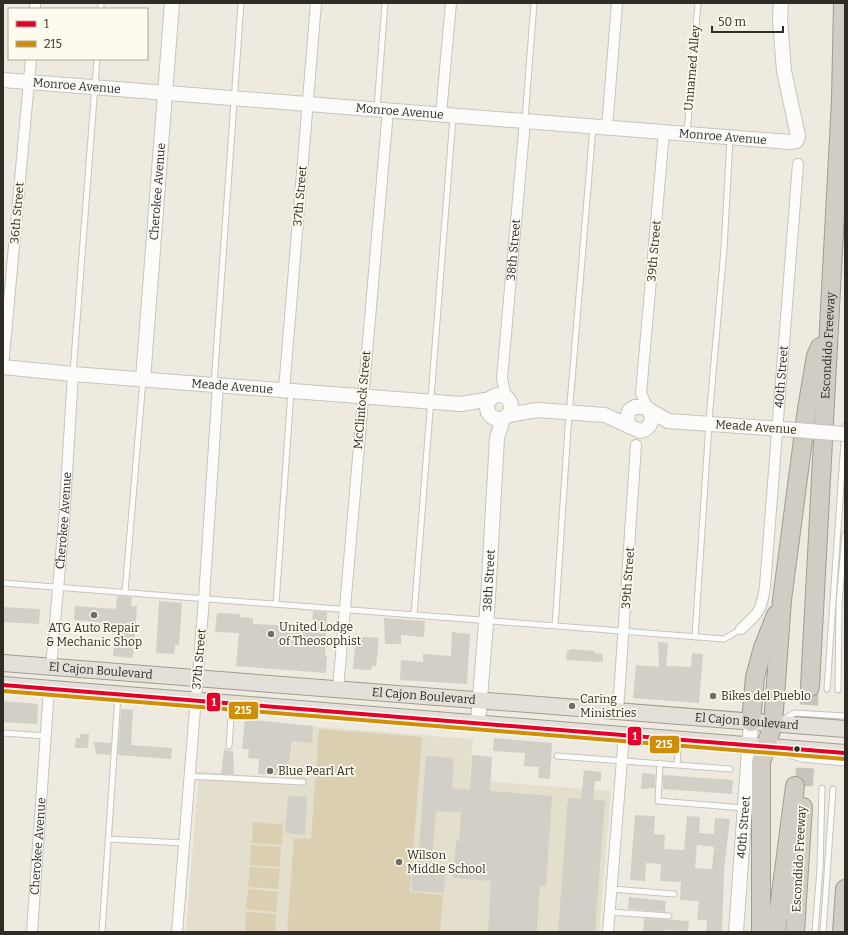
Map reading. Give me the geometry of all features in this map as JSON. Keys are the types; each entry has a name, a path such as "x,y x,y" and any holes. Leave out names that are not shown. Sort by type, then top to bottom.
{"highway":[{"name":"Escondido Freeway","path":"818,688 828,328 841,100 843,3"},
{"path":"761,932 761,762 758,745 764,722 816,356 828,328"},
{"name":"Escondido Freeway","path":"776,932 799,786 795,932"},
{"path":"842,932 845,889"}],"main road":[{"name":"El Cajon Boulevard","path":"3,663 845,729"},
{"name":"El Cajon Boulevard","path":"3,685 845,753"}],"street":[{"name":"Cherokee Avenue","path":"143,379 172,3"},
{"name":"37th Street","path":"288,390 307,104 316,3"},
{"path":"447,114 451,3"},
{"path":"600,127 617,3"},
{"name":"Monroe Avenue","path":"3,80 687,134 796,141 797,129 784,70 780,19 781,3"},
{"name":"36th Street","path":"3,367 31,60"},
{"name":"McClintock Street","path":"338,689 363,396 382,109"},
{"name":"38th Street","path":"500,398 525,121"},
{"name":"39th Street","path":"632,409 641,393 664,132"},
{"name":"40th Street","path":"741,629 758,615 763,602 798,164"},
{"name":"Meade Avenue","path":"3,367 73,374 461,404 500,398 537,410 570,413 605,415 640,406 668,421"},
{"name":"Cherokee Avenue","path":"51,667 73,374"},
{"name":"37th Street","path":"177,932 204,598 216,385"},
{"name":"39th Street","path":"641,393 648,409"},
{"path":"500,398 511,408 498,416 488,406 500,398"},
{"name":"Meade Avenue","path":"461,404 498,416 537,410"},
{"path":"629,426 627,415 632,409"},
{"path":"636,445 650,425 652,417 648,409"},
{"name":"Meade Avenue","path":"605,415 640,431 668,421 845,434"},
{"name":"38th Street","path":"478,723 486,620 498,416"},
{"name":"39th Street","path":"618,711 625,631 636,445 629,426"},
{"name":"Cherokee Avenue","path":"32,932 49,689"},
{"path":"608,932 624,734"},
{"name":"40th Street","path":"736,932 745,808 758,745"}],"lane":[{"path":"216,385 241,3"},
{"path":"382,109 385,3"},
{"path":"525,121 534,3"},
{"name":"Unnamed Alley","path":"687,134 698,3"},
{"path":"73,374 97,60"},
{"path":"414,615 431,402 447,114"},
{"path":"555,626 570,413 600,127"},
{"path":"695,637 709,424 724,249 730,137"},
{"path":"125,592 143,379"},
{"path":"276,604 288,390"},
{"path":"818,688 845,426"},
{"path":"838,690 839,604 845,535"},
{"path":"3,583 724,639 741,629"},
{"path":"772,640 782,600"},
{"path":"102,932 118,694"},
{"path":"229,746 232,704"},
{"path":"764,722 795,713 845,716"},
{"path":"3,733 46,736"},
{"path":"677,764 679,739"},
{"path":"758,745 802,759 845,763"},
{"path":"557,756 730,769"},
{"path":"660,763 658,801 745,808"},
{"path":"189,776 303,782"},
{"path":"815,932 820,869 822,788"},
{"path":"823,932 833,789"},
{"path":"108,839 183,843"},
{"path":"612,889 674,894"},
{"path":"610,912 669,916"}],"shaded area":[{"name":"Wilson Middle School","path":"294,725 473,739 470,780 611,791 599,932 186,932 199,771 289,779"},
{"path":"319,729 422,737 410,892 443,895 440,932 287,932 294,838 311,839"},
{"path":"253,822 283,825 282,845 252,843"},
{"path":"251,845 281,847 280,867 250,865"},
{"path":"250,867 280,869 278,889 248,887"},
{"path":"248,889 278,892 276,912 246,909"},
{"path":"246,912 276,914 275,932 245,932"}],"building":[{"path":"117,596 132,597 131,606 137,606 133,658 113,656 115,630 106,629 106,623 74,620 75,606 116,609"},
{"path":"159,601 182,603 179,645 175,645 174,654 156,653"},
{"path":"3,607 40,609 39,624 3,622"},
{"path":"313,611 327,612 325,656 327,656 326,673 236,666 239,633 215,632 217,613 240,614 240,617 253,618 253,624 312,627"},
{"path":"384,618 425,621 424,637 401,635 401,644 385,644"},
{"path":"452,632 470,634 467,684 400,680 401,660 423,662 423,654 451,656"},
{"path":"356,636 379,638 376,666 372,666 371,670 353,669"},
{"path":"658,642 668,643 666,666 691,667 692,653 703,654 699,703 633,698 636,665 659,667"},
{"path":"572,649 594,651 595,653 603,654 603,662 566,660 567,651"},
{"path":"3,701 38,704 37,724 3,722"},
{"path":"121,709 133,710 131,745 172,748 171,759 118,755"},
{"path":"245,719 313,726 312,743 292,741 288,776 258,774 259,759 248,758 249,749 242,749"},
{"path":"80,734 89,734 88,748 75,748 76,738 80,738"},
{"path":"494,738 552,743 550,779 538,778 539,767 524,766 525,753 493,751"},
{"path":"94,742 111,743 110,755 96,754"},
{"path":"224,750 233,751 234,774 221,774"},
{"path":"472,755 492,757 490,791 552,796 546,886 540,885 537,932 488,932 491,881 453,878 456,841 459,841 461,812 436,811 431,870 446,871 444,893 412,891 412,872 417,872 426,756 454,758 452,788 470,790"},
{"path":"584,770 601,772 601,781 595,781 593,800 605,801 595,932 558,932 568,798 581,799"},
{"path":"642,773 655,774 655,788 641,789"},
{"path":"663,775 733,780 732,794 663,789"},
{"path":"288,796 307,797 305,835 285,833"},
{"path":"635,815 655,816 654,834 665,835 664,849 684,850 687,816 700,817 699,833 714,834 715,818 730,819 724,870 722,932 706,932 707,920 697,920 699,901 680,900 681,882 660,881 661,864 646,863 645,881 630,880","holes":["697,845 714,847 712,869 695,868"]},
{"path":"629,897 666,901 665,912 628,909"},
{"path":"644,918 689,921 688,931 643,931"}],"tunnel":[{"path":"804,786 810,687"}],"transit line":[{"name":"1","path":"3,685 845,753"},
{"name":"215","path":"3,691 845,759"}],"place":[{"name":"ATG Auto Repair & Mechanic Shop","path":"94,615"},
{"name":"United Lodge of Theosophist","path":"271,634"},
{"name":"Bikes del Pueblo","path":"713,696"},
{"name":"Caring Ministries","path":"572,706"},
{"name":"Blue Pearl Art","path":"270,771"},
{"name":"Wilson Middle School","path":"399,862"}]}
